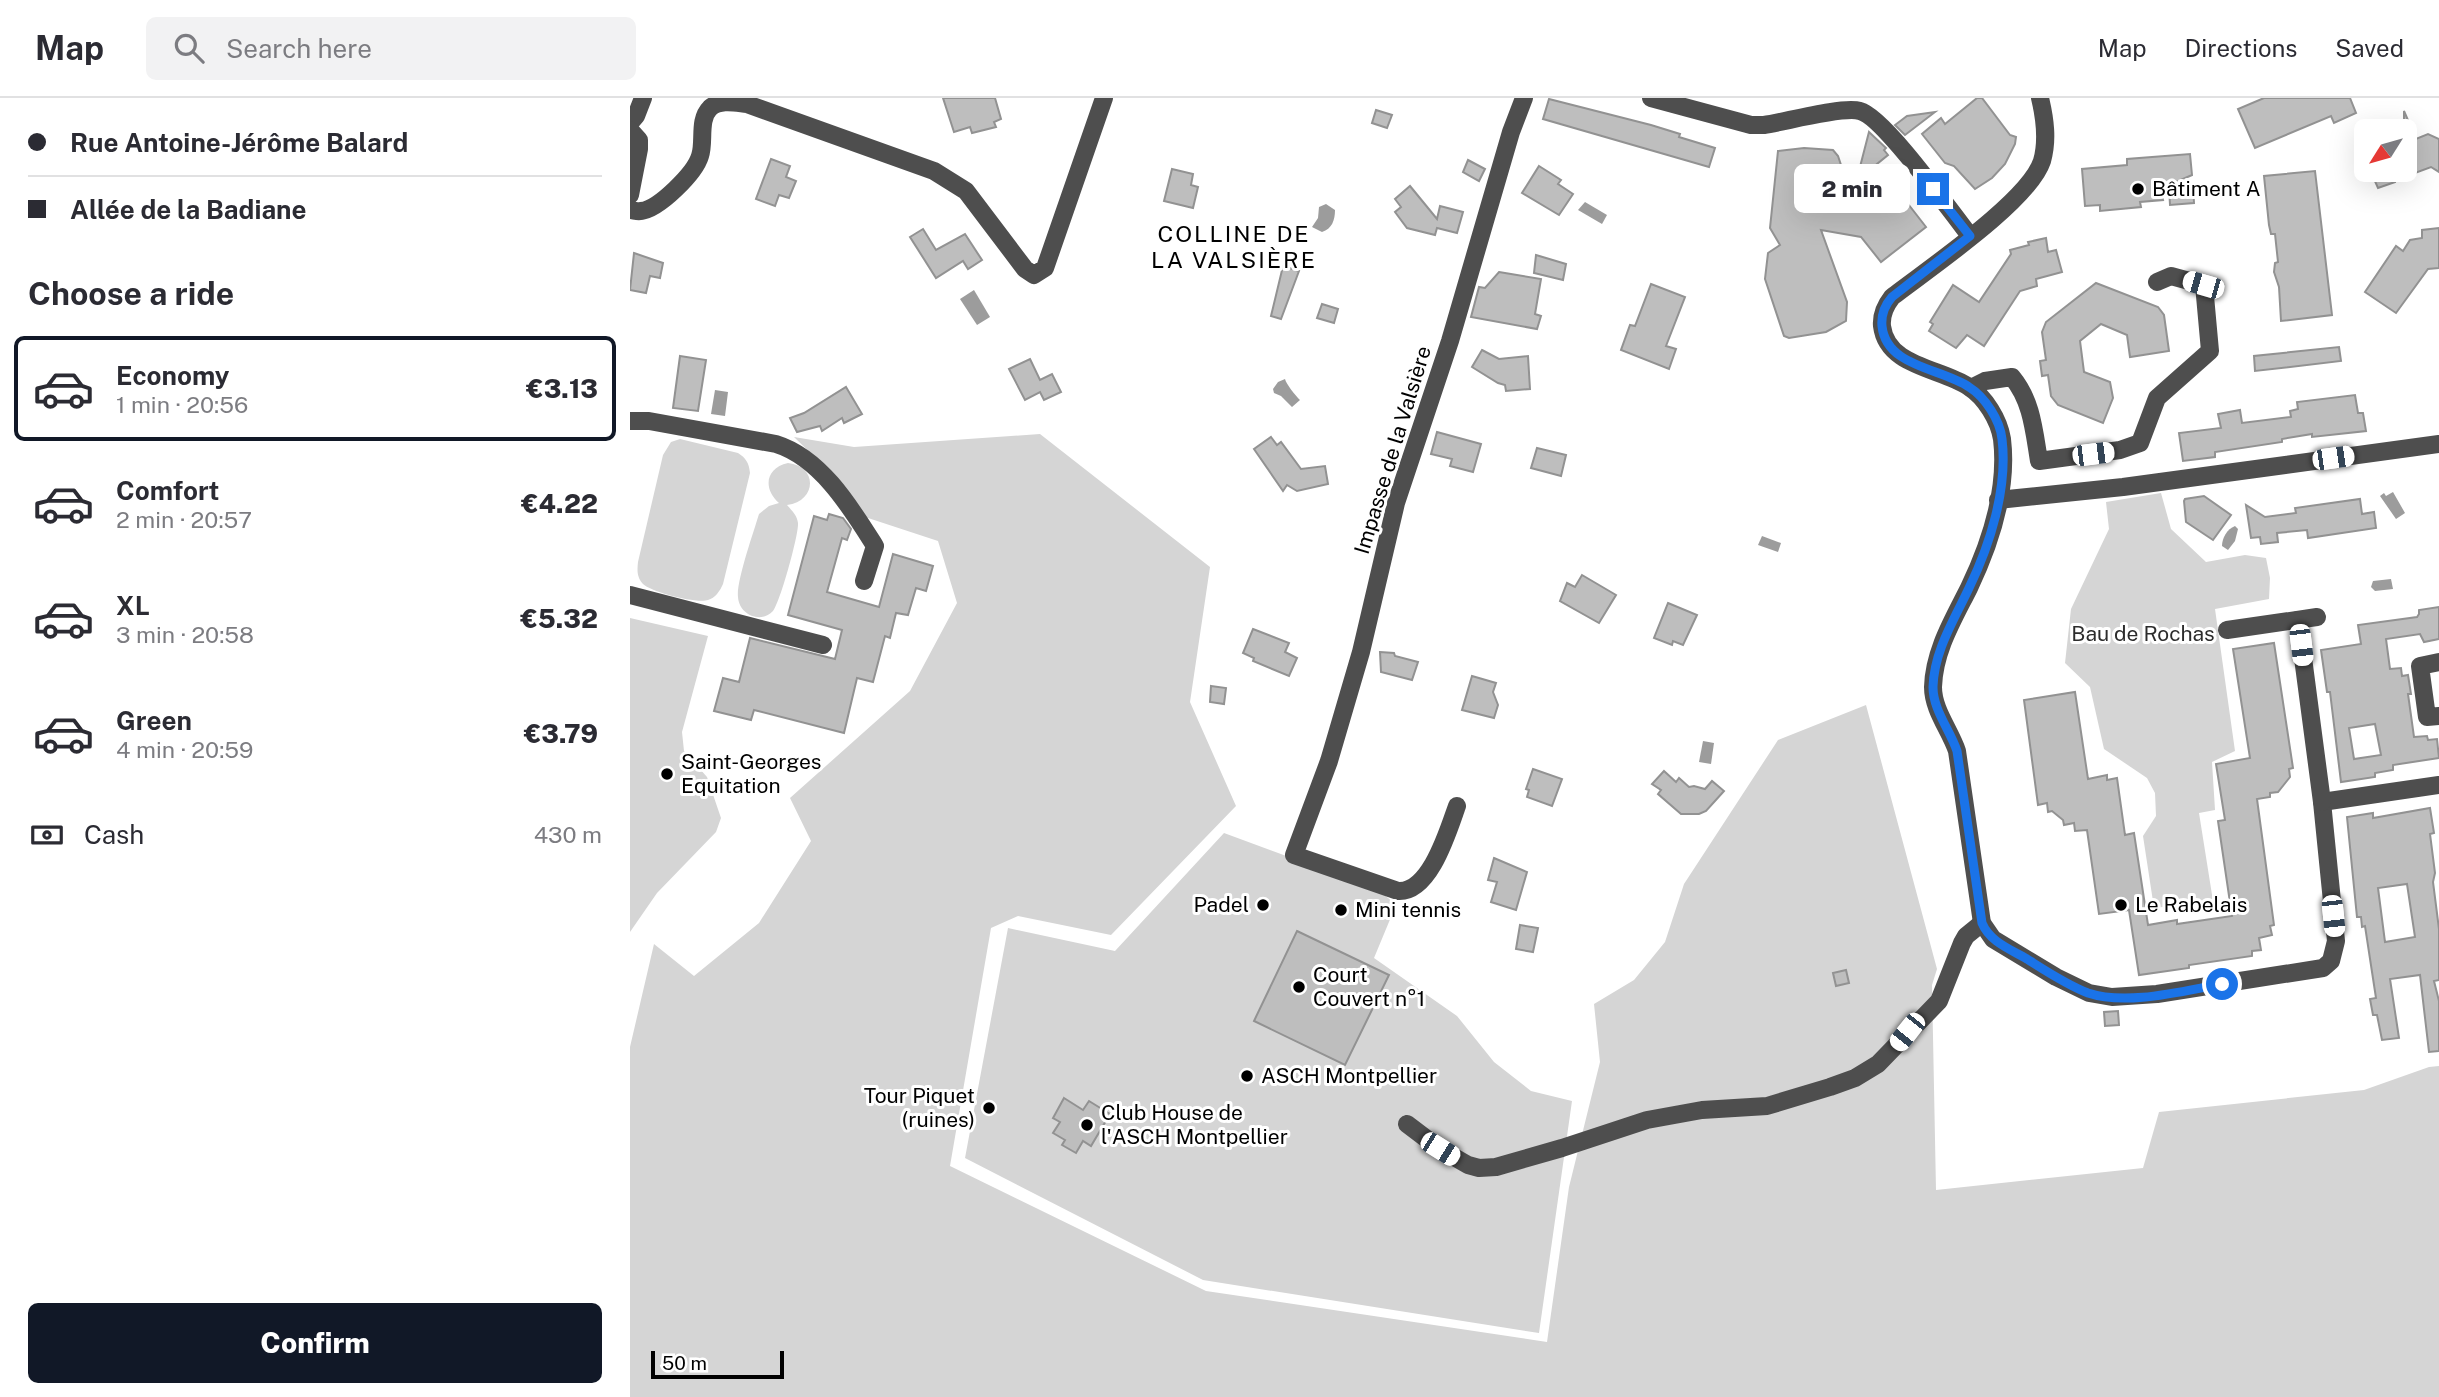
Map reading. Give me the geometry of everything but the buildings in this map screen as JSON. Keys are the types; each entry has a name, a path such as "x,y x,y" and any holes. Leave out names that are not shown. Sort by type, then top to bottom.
{"street":[{"path":"630,123 643,98"},
{"path":"630,210 641,211 656,203 687,178 697,166 703,146 705,116 710,108 727,102 747,104 934,171 966,191 1026,269 1034,275 1045,268 1104,98"},
{"name":"Impasse de la Valsière","path":"1457,806 1432,867 1416,885 1405,891 1398,891 1294,855 1329,761 1361,652 1396,503 1450,341 1511,132 1524,98"},
{"path":"1651,98 1751,125 1857,110 1871,115 1888,131 1970,236"},
{"path":"2040,98 2046,124 2045,149 2031,183 2008,206 1892,297 1886,304 1881,320 1886,341 1899,355 1971,388 1993,416 2002,439 2003,461 1998,500 1980,564 1941,645 1933,688 1937,707 1957,751 1982,923 1993,939 2088,993 2112,997 2157,995 2323,968 2331,961 2336,941 2322,802 2298,620"},
{"path":"630,130 639,140 639,149 630,195"},
{"path":"1971,388 1985,381 2012,377 2024,394 2031,413 2039,461 2120,450 2140,443 2157,398 2210,351 2203,285 2171,276 2157,282"},
{"path":"630,421 649,421 776,444 801,455 848,504 875,546 864,581"},
{"path":"1998,500 2123,487 2439,444"},
{"path":"630,595 823,645"},
{"path":"2227,630 2317,617"},
{"path":"2439,662 2420,666 2427,718 2439,716"},
{"path":"2322,802 2439,785"},
{"path":"1407,1124 1440,1149 1468,1165 1479,1168 1496,1167 1562,1149 1647,1120 1702,1110 1767,1106 1855,1078 1878,1064 1939,1001 1962,943 1966,936 1982,923"}],"green space":[{"path":"1040,434 1210,567 1190,702 1236,806 1111,935 1018,916 991,928 950,1166 1206,1291 1547,1342 1569,1187 1600,1062 1594,1004 1634,980 1665,942 1684,884 1778,740 1866,705 1937,969 1932,985 1936,1190 2143,1168 2159,1112 2364,1090 2439,1066 2439,1397 630,1397 630,1047 654,944 694,976 759,923 811,841 790,798 910,691 957,603 938,541 865,517 833,475 794,437 854,447"},
{"path":"680,439 738,453 747,461 750,469 723,584 713,598 702,601 664,594 643,584 638,574 638,562 663,455 671,442"},
{"path":"788,463 805,470 810,484 804,497 787,505 797,518 798,530 776,605 768,615 751,616 739,603 740,580 759,514 769,506 779,503 770,492 771,474"},
{"name":"Bau de Rochas","path":"2161,493 2171,529 2206,562 2245,555 2266,558 2270,578 2269,599 2215,609 2235,751 2212,762 2215,810 2199,813 2213,901 2154,908 2143,836 2156,816 2155,793 2147,778 2104,749 2090,687 2065,663 2071,609 2109,529 2106,502"},
{"name":"Saint-Georges Equitation","path":"630,618 708,636 682,732 684,751 707,777 721,818 716,832 657,893 630,932"},
{"name":"ASCH Montpellier","path":"1224,833 1379,890 1396,905 1374,958 1457,1016 1494,1062 1531,1091 1572,1101 1539,1333 1203,1280 965,1158 1008,928 1115,951"}],"shaded area":[{"path":"1585,202 1607,215 1602,224 1578,210"},
{"path":"1326,204 1335,210 1334,217 1331,226 1322,232 1312,227 1318,218 1319,207"},
{"path":"974,290 990,317 977,325 960,299"},
{"path":"1285,379 1300,400 1292,407 1274,393 1273,389 1278,382"},
{"path":"715,390 728,392 725,416 711,414"},
{"path":"2393,492 2405,513 2396,519 2380,496"},
{"path":"2235,526 2238,529 2235,541 2228,550 2222,546 2223,540 2227,532"},
{"path":"1762,536 1781,543 1778,552 1758,545"},
{"path":"2391,579 2393,589 2375,591 2371,587 2373,581"},
{"path":"1703,741 1714,743 1711,764 1699,762"}],"place":[{"name":"Bâtiment A","path":"2138,189"},
{"name":"Saint-Georges Equitation","path":"667,774"},
{"name":"Padel","path":"1263,905"},
{"name":"Le Rabelais","path":"2121,905"},
{"name":"Mini tennis","path":"1341,910"},
{"name":"Court Couvert n°1","path":"1299,987"},
{"name":"ASCH Montpellier","path":"1247,1076"},
{"name":"Tour Piquet (ruines)","path":"989,1108"},
{"name":"Club House de l'ASCH Montpellier","path":"1087,1125"}],"district":[{"name":"COLLINE DE LA VALSIÈRE","path":"1234,247"}],"route":[{"path":"1933,189 1970,236 1892,297 1886,304 1881,320 1886,341 1899,355 1971,388 1993,416 2002,439 2003,461 1998,500 1989,539 1980,564 1941,645 1933,688 1937,707 1957,751 1982,923 1993,939 2088,993 2133,997 2222,984"}]}
